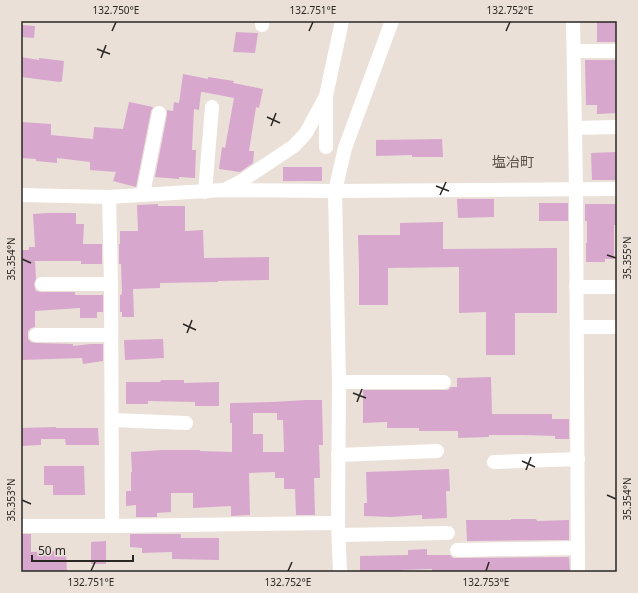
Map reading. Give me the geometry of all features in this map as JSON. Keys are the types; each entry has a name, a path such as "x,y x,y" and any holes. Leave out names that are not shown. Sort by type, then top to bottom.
{"street":[{"path":"326,146 326,96 342,21"},
{"path":"340,572 338,455 339,382 335,191 345,148 392,21"},
{"path":"573,21 576,188 578,572"},
{"path":"574,51 617,51"},
{"path":"223,190 240,182 294,146 306,133 326,96"},
{"path":"205,192 212,107"},
{"path":"143,194 159,113"},
{"path":"575,128 617,127"},
{"path":"21,195 109,197 223,190 335,191 576,188 617,189"},
{"path":"109,197 111,284 112,526"},
{"path":"42,284 111,284"},
{"path":"576,287 617,287"},
{"path":"577,327 617,327"},
{"path":"36,335 111,335"},
{"path":"339,382 444,382"},
{"path":"112,420 186,423"},
{"path":"338,455 437,451"},
{"path":"494,462 578,459"},
{"path":"21,526 339,529 448,533"},
{"path":"458,550 578,548"}],"building":[{"path":"597,21 617,21 617,42 597,42"},
{"path":"21,25 35,26 34,38 21,37"},
{"path":"236,32 258,33 255,53 233,52"},
{"path":"21,57 39,60 39,58 64,61 62,81 21,77"},
{"path":"585,60 617,60 617,113 597,114 597,105 586,105"},
{"path":"183,74 208,79 208,77 234,81 233,83 263,89 259,108 256,107 249,151 254,151 253,163 240,172 219,169 222,147 225,148 234,98 201,92 199,110 194,109 192,150 196,150 195,178 179,177 179,179 155,177 167,110 173,111 174,102 179,103"},
{"path":"129,102 153,107 136,187 113,181 116,172 90,170 90,162 57,158 57,163 21,158 21,122 51,124 51,135 93,139 94,127 123,129"},
{"path":"442,139 443,157 412,157 412,155 376,156 376,140"},
{"path":"617,152 617,180 592,180 591,153"},
{"path":"283,167 322,167 322,181 283,181"},
{"path":"457,199 494,199 494,217 458,218"},
{"path":"539,203 568,203 568,221 539,221"},
{"path":"158,204 158,206 185,206 185,231 203,230 204,258 269,257 269,280 160,283 160,288 133,289 134,317 122,317 122,312 120,312 120,295 122,293 121,264 119,264 120,231 138,231 137,205"},
{"path":"585,204 617,204 617,225 614,225 614,259 605,259 605,262 586,262 587,221 585,221"},
{"path":"76,213 76,224 84,224 83,244 102,244 102,264 81,264 81,261 35,261 36,279 34,284 36,291 75,292 75,295 103,295 103,312 97,312 97,318 80,318 80,308 35,311 35,327 28,331 28,339 31,342 36,343 73,344 73,346 103,344 103,361 83,364 82,358 21,360 21,250 29,250 29,247 35,247 33,214"},
{"path":"443,222 443,249 557,248 557,313 515,313 515,355 486,355 486,312 459,313 459,267 388,268 388,305 359,305 358,235 400,235 400,223"},
{"path":"163,339 164,358 125,360 124,340"},
{"path":"491,377 492,414 552,414 552,419 569,419 569,439 555,439 555,436 524,435 489,435 489,437 458,438 458,431 419,431 419,428 387,428 387,422 363,423 363,390 448,390 451,387 457,387 457,378"},
{"path":"161,380 184,380 184,383 219,382 219,406 195,406 195,402 148,401 148,404 126,404 126,382 160,382"},
{"path":"322,400 323,445 319,445 320,478 314,478 315,515 296,515 295,489 284,489 284,478 275,478 275,472 249,473 250,515 231,516 231,506 193,508 193,493 171,493 171,512 157,513 157,517 136,517 136,505 126,506 126,491 131,491 131,452 200,450 232,452 230,403","holes":["253,413 277,413 277,420 283,420 284,452 263,452 263,434 253,434"]},
{"path":"21,428 98,428 99,445 66,445 65,439 41,439 41,445 21,446"},
{"path":"44,466 84,466 85,495 53,495 53,485 44,485"},
{"path":"449,469 450,491 446,491 447,518 422,519 422,515 391,517 364,516 364,503 367,503 366,472"},
{"path":"536,519 537,521 569,520 569,540 467,541 466,520"},
{"path":"21,534 31,534 31,552 66,550 67,572 21,572"},
{"path":"130,534 181,534 181,538 219,538 219,560 172,559 172,552 142,553 142,548 130,547"},
{"path":"106,541 106,564 91,564 91,542"},
{"path":"427,549 427,555 450,555 453,558 569,557 570,572 432,572 432,569 402,570 403,572 360,572 360,556 408,555 408,550"}],"district":[{"name":"塩冶町","path":"513,161"}]}
